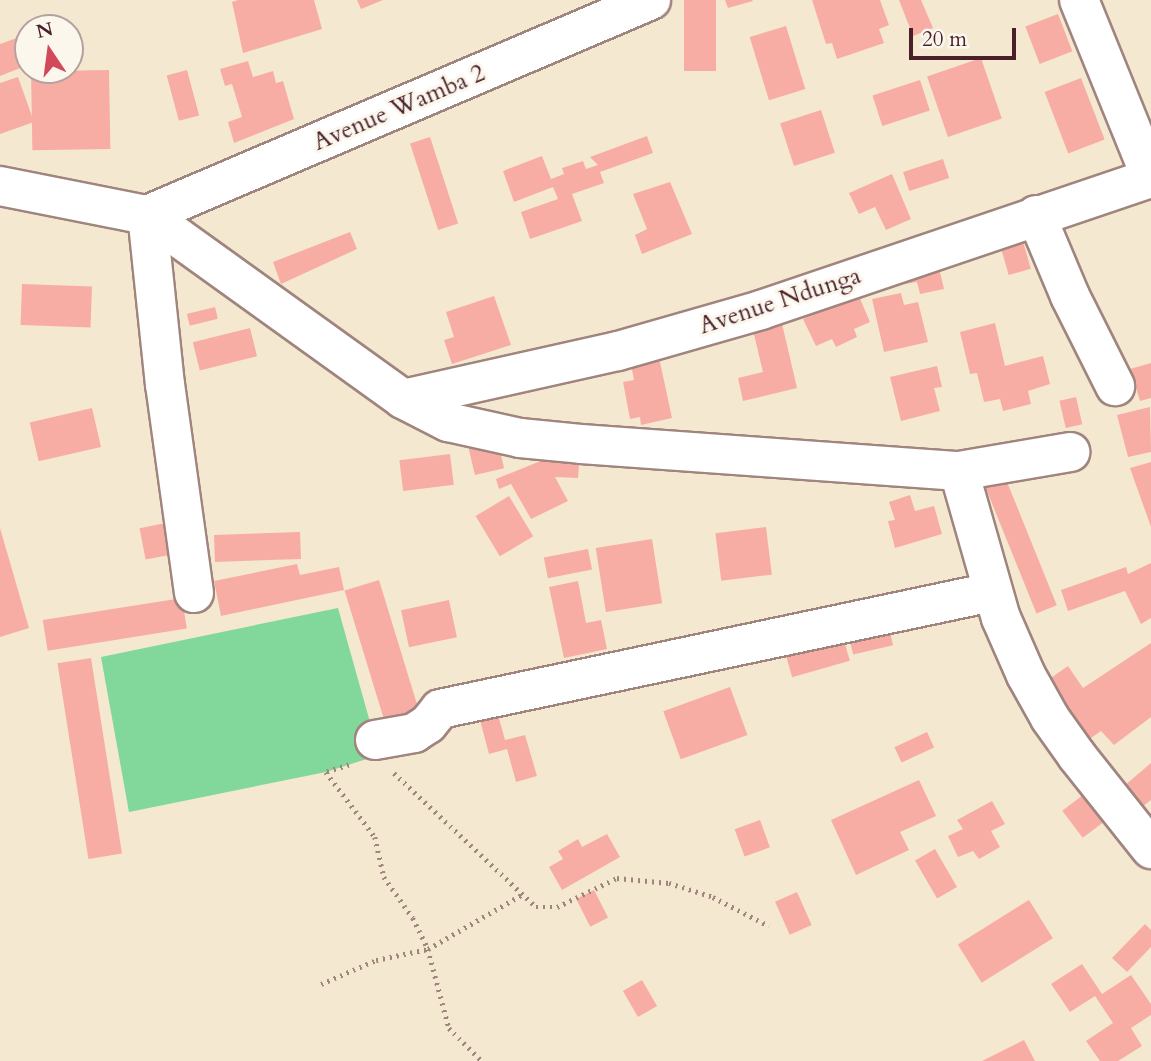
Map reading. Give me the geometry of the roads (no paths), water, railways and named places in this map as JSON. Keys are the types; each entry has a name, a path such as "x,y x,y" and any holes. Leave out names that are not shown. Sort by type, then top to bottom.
{"street":[{"name":"Avenue Wamba 2","path":"147,215 651,0"},
{"path":"1079,0 1151,177"},
{"name":"Avenue Ndunga","path":"403,399 618,351 761,310 1151,177"},
{"path":"0,186 147,215 403,399 448,422 520,438 959,471 1070,452"},
{"path":"147,215 165,385 194,593"},
{"path":"1035,215 1070,296 1115,386"},
{"path":"959,471 992,592 1026,675 1050,718 1151,849"},
{"path":"380,753 428,724 440,709 992,592"}]}
